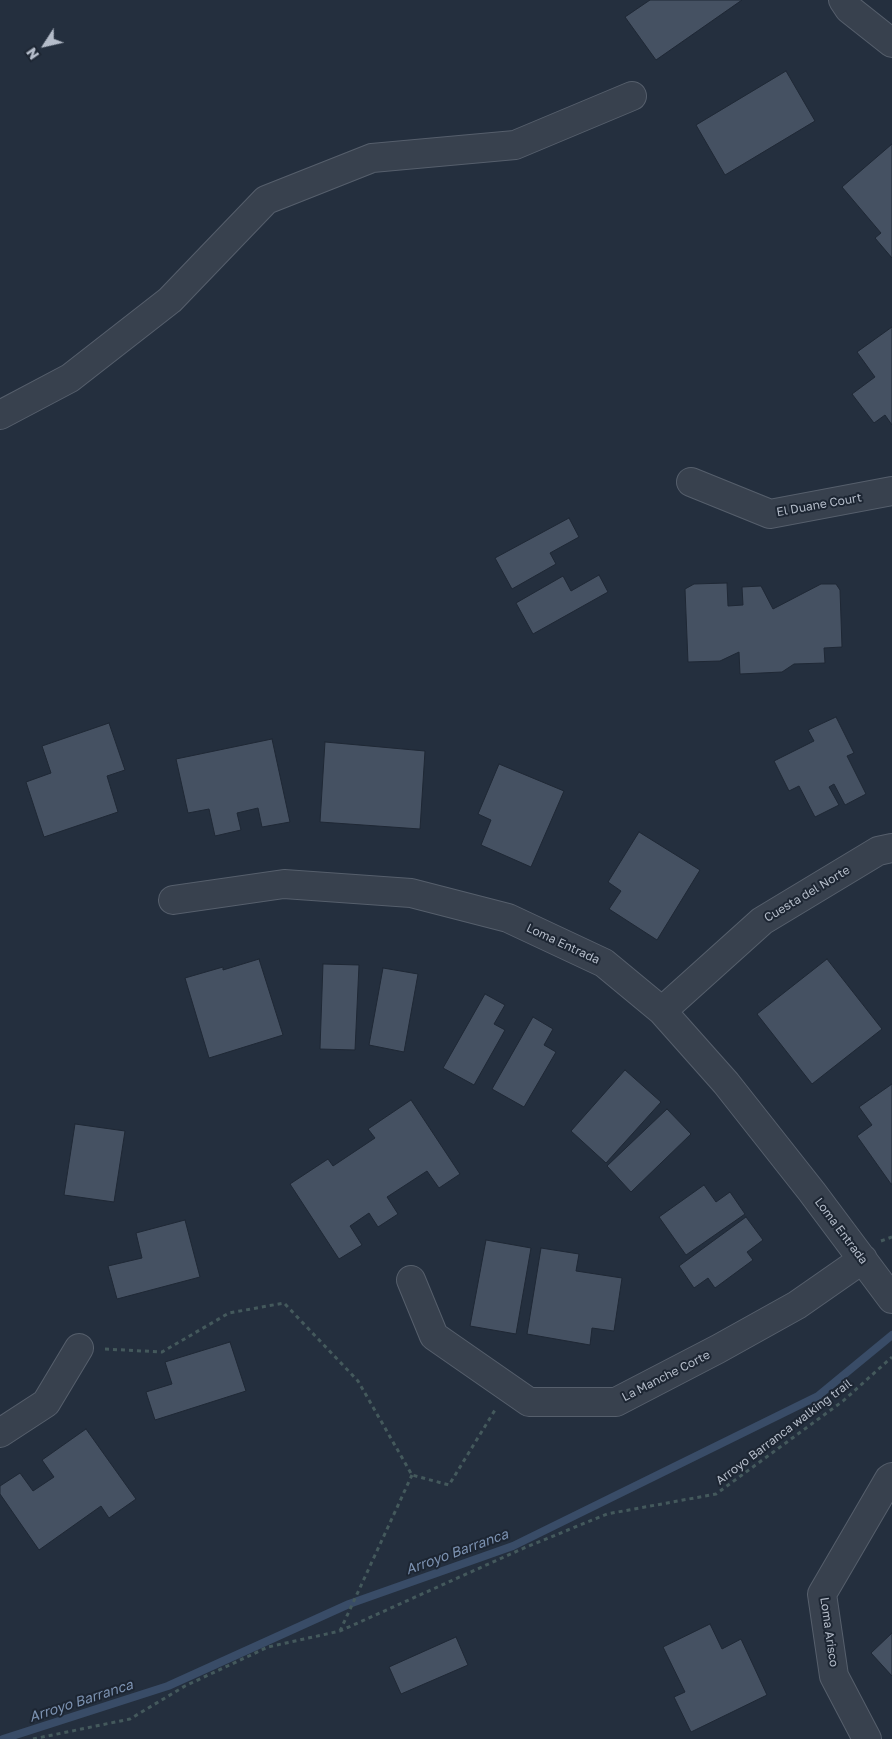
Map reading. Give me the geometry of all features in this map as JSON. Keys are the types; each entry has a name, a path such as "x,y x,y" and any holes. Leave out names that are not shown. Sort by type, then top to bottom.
{"street":[{"path":"843,0 849,9 892,43"},
{"path":"0,415 70,378 170,300 266,200 372,158 515,145 632,96"},
{"name":"El Duane Court","path":"691,482 770,514 892,491"},
{"name":"Cuesta del Norte","path":"662,1012 762,921 878,851 892,848"},
{"name":"Loma Entrada","path":"173,900 284,884 411,893 508,918 604,963 662,1012 726,1083 889,1295"},
{"name":"La Manche Corte","path":"411,1280 434,1336 529,1402 616,1402 797,1305 862,1259"},
{"path":"0,1433 46,1403 79,1348"},
{"name":"Loma Arisco","path":"867,1739 834,1676 822,1594 889,1479 892,1477"}],"path":[{"path":"79,1348 162,1352 229,1312 284,1303 358,1381 412,1476 449,1486 509,1388"},
{"name":"Arroyo Barranca walking trail","path":"33,1739 130,1719 184,1686 268,1647 340,1631 524,1548 607,1514 716,1494 843,1401 892,1356"},
{"path":"340,1631 412,1476"}],"building":[{"path":"650,0 742,0 656,60 625,17"},
{"path":"786,71 815,121 725,175 696,125"},
{"path":"892,144 892,258 875,238 881,233 842,187"},
{"path":"892,327 892,425 885,415 874,423 852,394 875,377 857,352"},
{"path":"569,518 579,537 550,553 556,564 512,589 495,558"},
{"path":"599,575 608,592 533,634 516,603 563,576 571,591"},
{"path":"727,583 728,606 743,605 742,587 761,586 773,609 821,584 836,584 840,590 842,647 824,648 825,663 794,664 782,672 740,674 739,652 720,661 688,662 685,589 694,584"},
{"path":"836,717 854,753 847,756 866,794 845,805 834,784 829,787 839,805 815,817 799,786 789,791 774,761 814,741 808,730"},
{"path":"109,723 125,770 107,776 118,812 44,837 26,782 51,773 42,746"},
{"path":"272,739 290,822 262,827 258,808 237,813 241,830 215,836 209,809 188,813 176,759"},
{"path":"325,742 425,751 420,829 320,822"},
{"path":"499,764 564,791 531,867 481,845 491,820 478,814"},
{"path":"639,832 700,870 657,940 609,909 621,891 608,882"},
{"path":"259,959 283,1035 209,1058 185,978 223,967 223,970"},
{"path":"827,959 882,1029 812,1084 757,1014"},
{"path":"323,964 359,965 355,1050 320,1049"},
{"path":"383,968 418,974 404,1052 369,1045"},
{"path":"485,994 505,1005 494,1024 505,1030 474,1085 443,1068"},
{"path":"533,1017 553,1029 544,1045 556,1052 524,1107 492,1089"},
{"path":"625,1070 661,1102 606,1163 571,1131"},
{"path":"892,1084 891,1184 857,1136 872,1125 859,1107"},
{"path":"411,1100 460,1174 439,1188 427,1171 387,1197 398,1214 378,1227 369,1213 350,1226 362,1245 339,1259 290,1184 328,1159 333,1166 375,1138 368,1129"},
{"path":"667,1109 691,1134 631,1192 607,1166"},
{"path":"75,1124 125,1131 114,1202 64,1195"},
{"path":"704,1185 716,1202 730,1192 745,1214 686,1255 659,1217"},
{"path":"746,1217 763,1240 747,1252 753,1260 715,1288 708,1278 694,1288 679,1266"},
{"path":"185,1220 200,1277 117,1299 108,1266 142,1258 136,1233"},
{"path":"486,1240 531,1248 516,1334 470,1326"},
{"path":"541,1248 579,1254 576,1271 622,1278 614,1331 592,1328 590,1345 527,1334"},
{"path":"230,1342 246,1391 155,1420 146,1392 172,1384 165,1362"},
{"path":"86,1429 136,1499 109,1518 101,1506 39,1550 0,1494 0,1486 20,1473 33,1491 54,1477 42,1460"},
{"path":"710,1624 722,1649 741,1639 767,1695 691,1732 674,1697 685,1692 663,1647"},
{"path":"892,1633 892,1676 871,1653"},
{"path":"456,1637 468,1665 401,1694 389,1667"}],"waterway":[{"name":"Arroyo Barranca","path":"3,1739 168,1686 349,1604 513,1546 818,1396 892,1335"}]}
